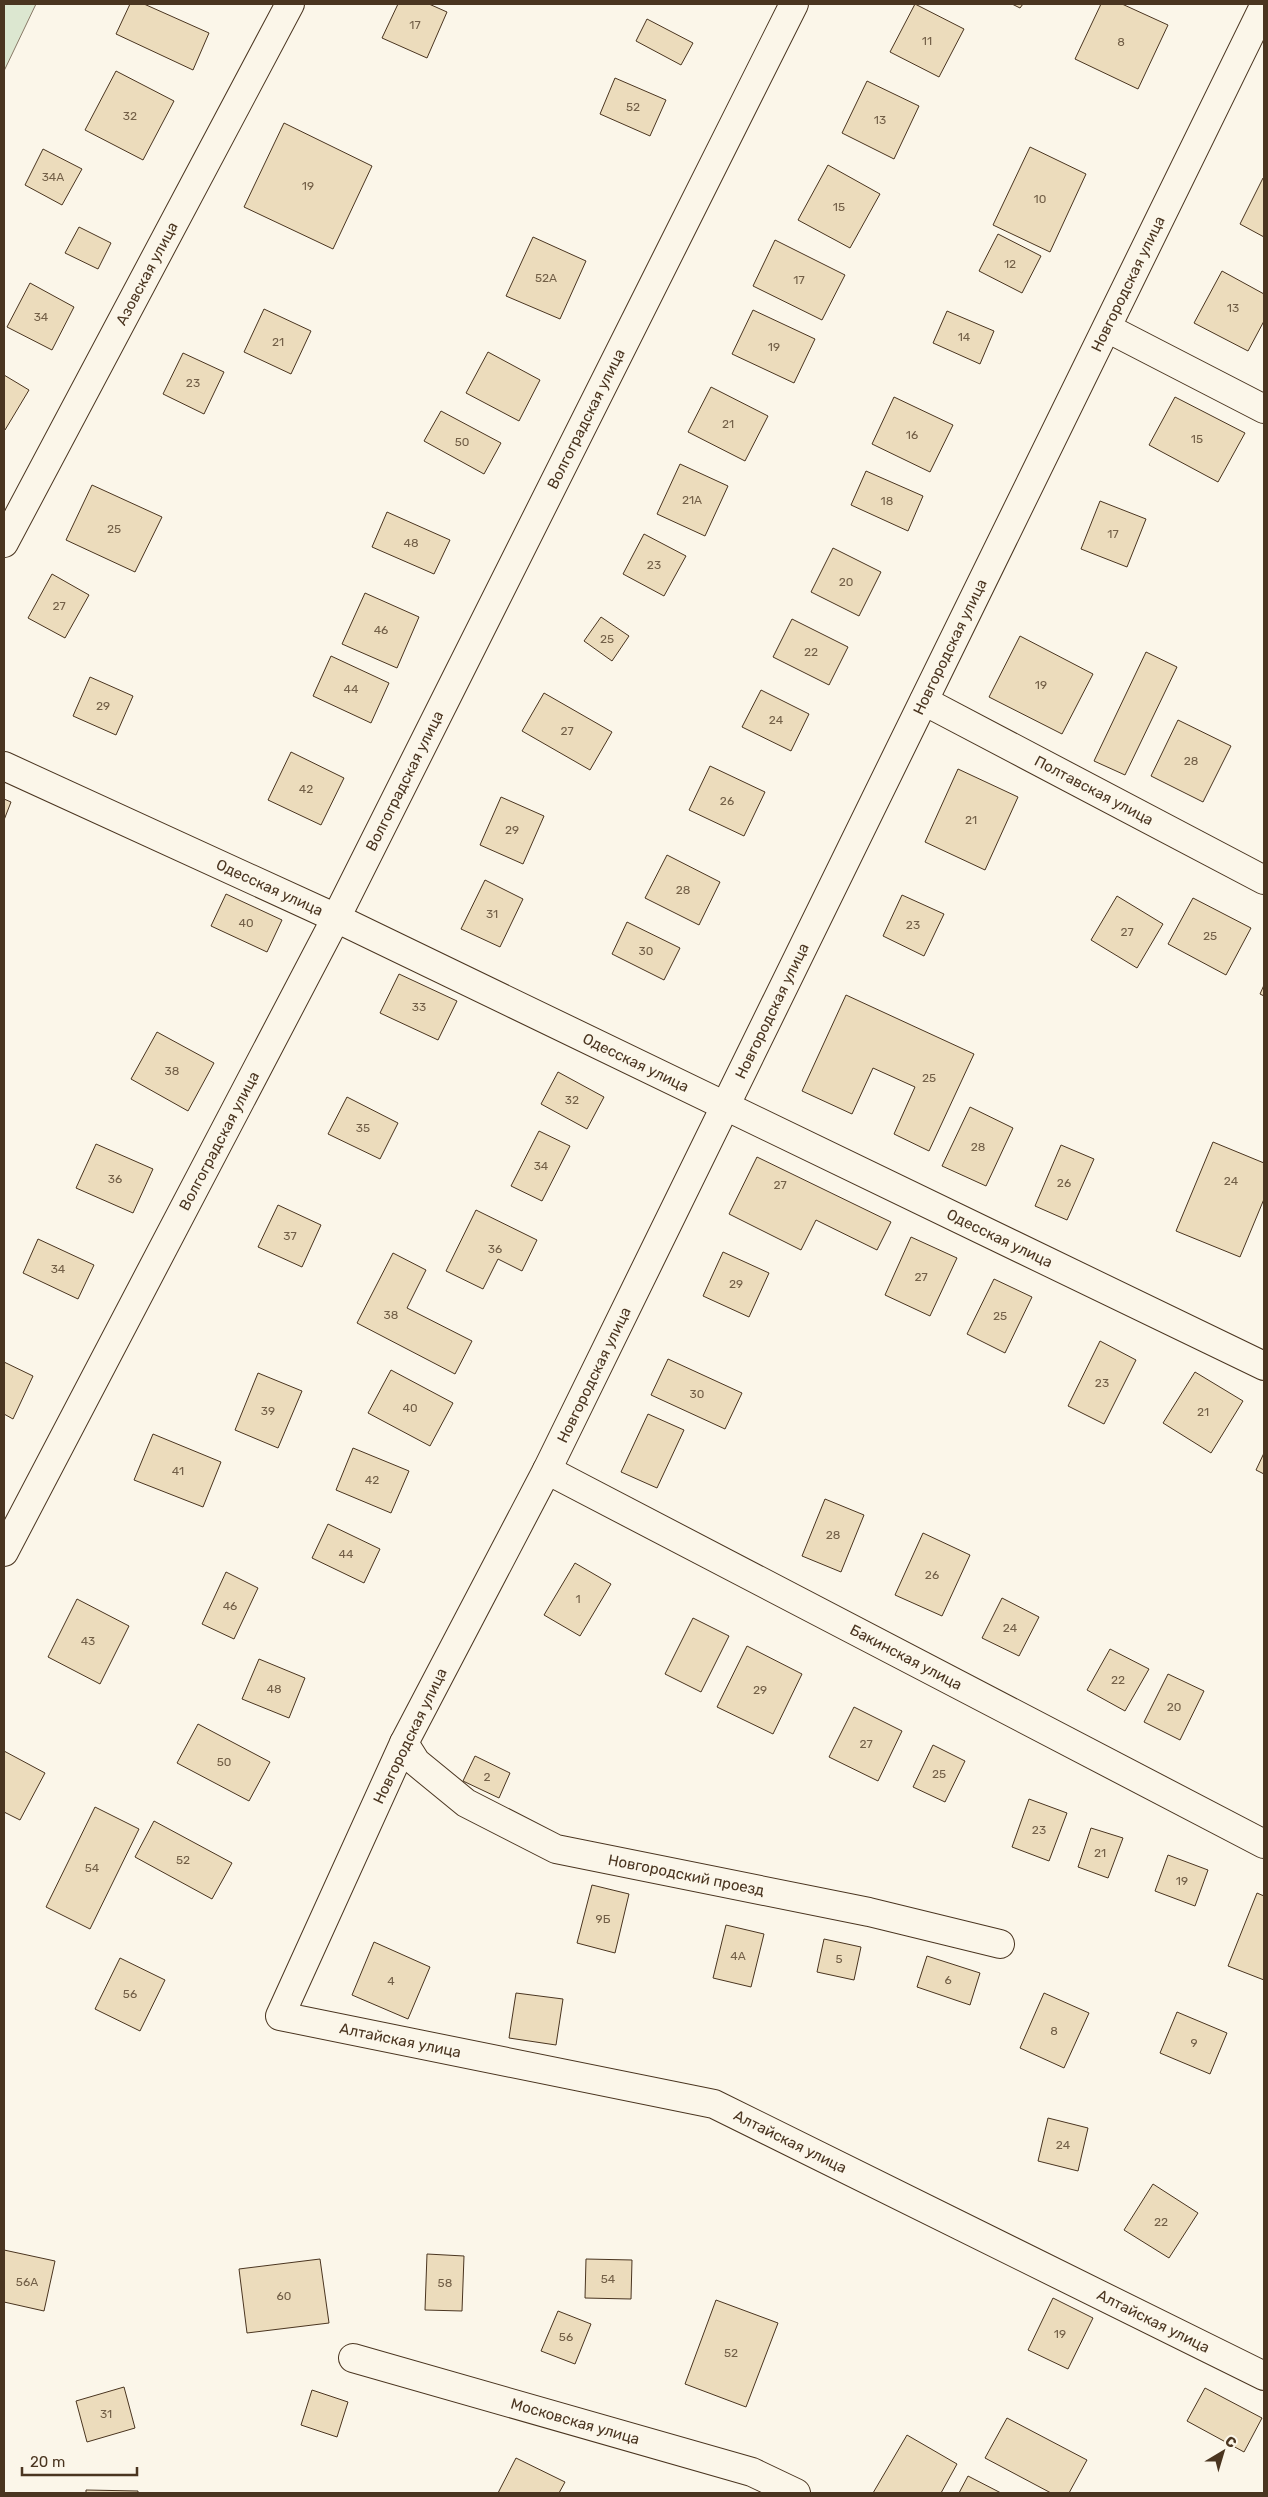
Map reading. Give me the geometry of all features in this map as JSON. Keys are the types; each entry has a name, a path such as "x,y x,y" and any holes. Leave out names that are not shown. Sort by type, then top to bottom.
{"street":[{"name":"Азовская улица","path":"4,543 290,4"},
{"name":"Волгоградская улица","path":"4,1552 336,918 794,4"},
{"name":"Новгородская улица","path":"280,2016 404,1743 547,1470 1264,6"},
{"path":"1107,328 1264,409"},
{"name":"Полтавская улица","path":"924,701 1264,880"},
{"name":"Одесская улица","path":"4,766 336,918 1264,1366"},
{"name":"Бакинская улица","path":"547,1470 1264,1844"},
{"name":"Новгородский проезд","path":"404,1743 416,1762 466,1802 556,1849 869,1912 1000,1944"},
{"name":"Алтайская улица","path":"280,2016 714,2104 1264,2376"},
{"name":"Московская улица","path":"353,2358 752,2472 796,2493"}],"green space":[{"path":"4,4 36,4 4,71"}],"building":[{"path":"130,4 144,4 209,33 193,70 116,34"},
{"path":"398,4 429,4 447,12 427,58 382,38"},
{"path":"915,4 964,29 939,77 890,52"},
{"path":"1012,4 1023,4 1020,8"},
{"path":"1101,4 1122,4 1168,25 1138,89 1075,59"},
{"path":"647,19 693,43 681,65 636,41"},
{"path":"116,71 174,101 143,160 85,130"},
{"path":"615,78 666,100 650,136 600,114"},
{"path":"867,81 919,106 894,159 842,133"},
{"path":"284,123 372,166 333,249 244,207"},
{"path":"1030,147 1086,174 1050,252 993,225"},
{"path":"43,149 82,169 62,205 25,185"},
{"path":"828,165 880,194 850,248 798,220"},
{"path":"1264,179 1264,237 1240,224"},
{"path":"79,227 111,243 98,269 65,253"},
{"path":"998,234 1041,256 1022,293 979,271"},
{"path":"533,237 586,261 560,319 506,296"},
{"path":"775,240 845,275 822,320 753,286"},
{"path":"1222,271 1264,294 1264,321 1248,351 1194,323"},
{"path":"30,283 74,307 52,350 7,327"},
{"path":"264,309 311,331 291,374 244,352"},
{"path":"753,310 815,339 794,383 732,354"},
{"path":"947,311 994,331 980,364 933,343"},
{"path":"488,352 540,380 519,421 466,393"},
{"path":"183,353 224,372 204,414 163,394"},
{"path":"4,375 29,390 5,430 4,429"},
{"path":"711,387 768,416 745,461 688,432"},
{"path":"894,397 953,425 930,472 872,444"},
{"path":"1175,397 1245,433 1218,482 1149,445"},
{"path":"441,411 501,443 484,474 424,441"},
{"path":"680,464 728,486 705,536 657,514"},
{"path":"866,471 923,496 908,531 851,505"},
{"path":"92,485 162,517 135,572 66,540"},
{"path":"1100,501 1146,519 1127,567 1081,549"},
{"path":"387,512 450,540 434,574 372,547"},
{"path":"644,534 686,556 664,596 623,574"},
{"path":"833,548 881,572 859,616 811,592"},
{"path":"52,574 89,595 65,638 28,618"},
{"path":"365,593 419,617 397,668 342,644"},
{"path":"601,617 629,636 612,661 584,641"},
{"path":"792,619 848,647 829,685 773,657"},
{"path":"1020,636 1093,674 1062,734 989,697"},
{"path":"1146,652 1177,667 1125,775 1094,761"},
{"path":"331,656 389,683 371,723 313,696"},
{"path":"90,677 133,696 116,735 73,716"},
{"path":"761,690 809,714 791,751 742,727"},
{"path":"544,693 612,732 590,770 522,731"},
{"path":"1178,720 1231,746 1203,802 1151,776"},
{"path":"291,752 344,778 321,825 268,800"},
{"path":"710,766 765,792 744,836 689,810"},
{"path":"958,769 1018,797 985,870 925,842"},
{"path":"501,797 544,816 523,864 480,845"},
{"path":"4,799 11,802 4,820"},
{"path":"667,855 720,882 699,925 645,898"},
{"path":"485,880 523,899 500,947 461,929"},
{"path":"226,894 282,920 267,952 211,926"},
{"path":"902,895 944,914 924,956 883,936"},
{"path":"1117,896 1163,924 1137,968 1091,940"},
{"path":"1193,898 1251,928 1226,975 1168,944"},
{"path":"627,922 680,948 664,980 612,954"},
{"path":"399,974 457,1001 438,1040 380,1013"},
{"path":"1264,985 1264,996 1260,994"},
{"path":"846,995 974,1054 929,1151 894,1134 915,1087 873,1068 852,1114 802,1091"},
{"path":"157,1032 214,1063 188,1111 131,1079"},
{"path":"558,1072 604,1097 587,1129 541,1104"},
{"path":"347,1097 398,1123 380,1159 328,1134"},
{"path":"970,1107 1013,1128 986,1186 942,1166"},
{"path":"539,1131 570,1146 542,1201 511,1186"},
{"path":"1213,1142 1264,1163 1264,1199 1240,1257 1176,1231"},
{"path":"96,1144 153,1169 133,1213 76,1188"},
{"path":"1061,1145 1094,1159 1067,1220 1035,1206"},
{"path":"757,1157 891,1222 877,1250 816,1220 801,1250 729,1214"},
{"path":"278,1205 321,1225 302,1267 258,1247"},
{"path":"476,1210 537,1240 522,1271 498,1259 483,1289 446,1271"},
{"path":"911,1237 957,1258 930,1316 885,1295"},
{"path":"38,1239 94,1265 78,1299 23,1273"},
{"path":"723,1252 769,1273 749,1317 703,1296"},
{"path":"393,1253 426,1270 407,1308 472,1341 455,1374 357,1323"},
{"path":"994,1279 1032,1297 1005,1353 967,1334"},
{"path":"1100,1341 1136,1360 1104,1424 1068,1406"},
{"path":"668,1359 742,1393 725,1429 651,1395"},
{"path":"4,1362 33,1376 13,1419 4,1414"},
{"path":"391,1370 453,1403 430,1446 368,1413"},
{"path":"1195,1372 1243,1401 1211,1453 1163,1423"},
{"path":"258,1373 302,1391 278,1448 235,1430"},
{"path":"648,1414 684,1430 657,1488 621,1472"},
{"path":"153,1434 221,1462 203,1507 134,1480"},
{"path":"353,1448 409,1471 391,1513 336,1490"},
{"path":"1264,1453 1264,1474 1256,1470"},
{"path":"825,1499 864,1515 841,1572 802,1556"},
{"path":"328,1524 380,1549 364,1583 312,1558"},
{"path":"923,1533 970,1555 942,1616 895,1595"},
{"path":"575,1563 611,1584 580,1636 544,1615"},
{"path":"226,1572 258,1588 234,1639 202,1624"},
{"path":"1002,1598 1039,1617 1019,1656 982,1638"},
{"path":"77,1599 129,1626 100,1684 48,1657"},
{"path":"693,1618 729,1636 701,1692 665,1674"},
{"path":"747,1646 802,1674 773,1734 717,1707"},
{"path":"1110,1649 1149,1669 1125,1711 1087,1690"},
{"path":"259,1659 305,1678 289,1718 242,1699"},
{"path":"1168,1674 1204,1691 1180,1740 1144,1722"},
{"path":"854,1707 902,1731 878,1781 829,1757"},
{"path":"198,1724 270,1762 249,1801 177,1763"},
{"path":"933,1745 965,1761 945,1802 913,1787"},
{"path":"4,1751 45,1773 20,1820 4,1812"},
{"path":"475,1756 510,1773 499,1798 463,1781"},
{"path":"1029,1799 1067,1813 1049,1861 1012,1847"},
{"path":"95,1807 139,1829 90,1929 46,1907"},
{"path":"154,1821 232,1863 212,1899 135,1857"},
{"path":"1091,1828 1123,1838 1108,1878 1078,1867"},
{"path":"1168,1855 1208,1870 1195,1906 1155,1891"},
{"path":"592,1885 629,1894 615,1953 577,1943"},
{"path":"1257,1893 1264,1896 1264,1980 1228,1966"},
{"path":"726,1925 764,1934 751,1987 713,1978"},
{"path":"824,1939 861,1947 854,1980 817,1972"},
{"path":"374,1942 430,1967 408,2019 352,1995"},
{"path":"927,1956 980,1973 970,2005 917,1987"},
{"path":"120,1958 165,1980 140,2031 95,2009"},
{"path":"516,1993 563,1999 556,2045 509,2038"},
{"path":"1044,1993 1089,2013 1064,2068 1020,2048"},
{"path":"1177,2012 1227,2033 1210,2074 1160,2053"},
{"path":"1048,2118 1088,2128 1078,2171 1038,2161"},
{"path":"1153,2184 1198,2213 1169,2258 1124,2230"},
{"path":"4,2250 55,2261 44,2311 4,2302"},
{"path":"427,2254 464,2256 462,2311 425,2310"},
{"path":"320,2259 329,2323 247,2333 239,2269"},
{"path":"586,2259 632,2260 631,2299 585,2298"},
{"path":"1053,2298 1093,2318 1068,2369 1028,2350"},
{"path":"716,2300 778,2323 746,2407 685,2384"},
{"path":"558,2311 591,2324 575,2364 541,2351"},
{"path":"124,2387 135,2428 87,2442 76,2401"},
{"path":"1205,2388 1262,2418 1244,2452 1187,2421"},
{"path":"312,2390 348,2402 337,2437 301,2425"},
{"path":"1007,2418 1087,2460 1069,2493 1051,2493 985,2458"},
{"path":"907,2435 957,2464 941,2493 873,2493"},
{"path":"516,2458 565,2482 559,2493 498,2493"},
{"path":"968,2476 1001,2493 959,2493"},
{"path":"86,2490 138,2491 138,2493 86,2493"}]}
